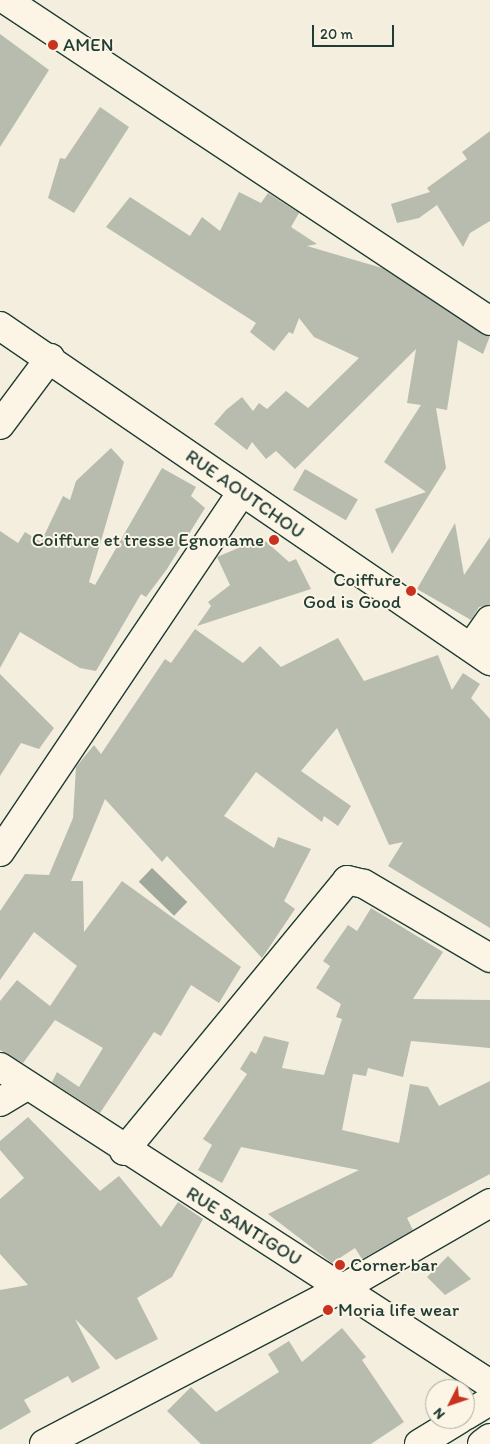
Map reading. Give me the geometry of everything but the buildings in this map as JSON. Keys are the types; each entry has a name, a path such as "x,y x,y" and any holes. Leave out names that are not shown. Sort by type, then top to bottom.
{"street":[{"path":"17,2 490,321"},
{"name":"RUE AOUTCHOU","path":"0,326 50,358 241,493 480,654"},
{"path":"0,425 50,358"},
{"path":"0,852 241,493"},
{"path":"480,654 490,620"},
{"path":"124,1151 347,880 364,884 490,958"},
{"name":"RUE SANTIGOU","path":"0,1067 124,1151 343,1288 490,1384"},
{"path":"0,1102 28,1086"},
{"path":"44,1444 343,1288 490,1203"},
{"path":"475,1410 490,1401"},
{"path":"419,1444 444,1429"},
{"path":"482,1444 490,1438"}],"shaded area":[{"path":"152,868 187,902 174,916 139,882"}],"place":[{"name":"AMEN","path":"53,45"},
{"name":"Coiffure et tresse Egnoname","path":"274,540"},
{"name":"Coiffure God is Good","path":"411,591"},
{"name":"Corner bar","path":"340,1265"},
{"name":"Moria life wear","path":"328,1310"}]}
